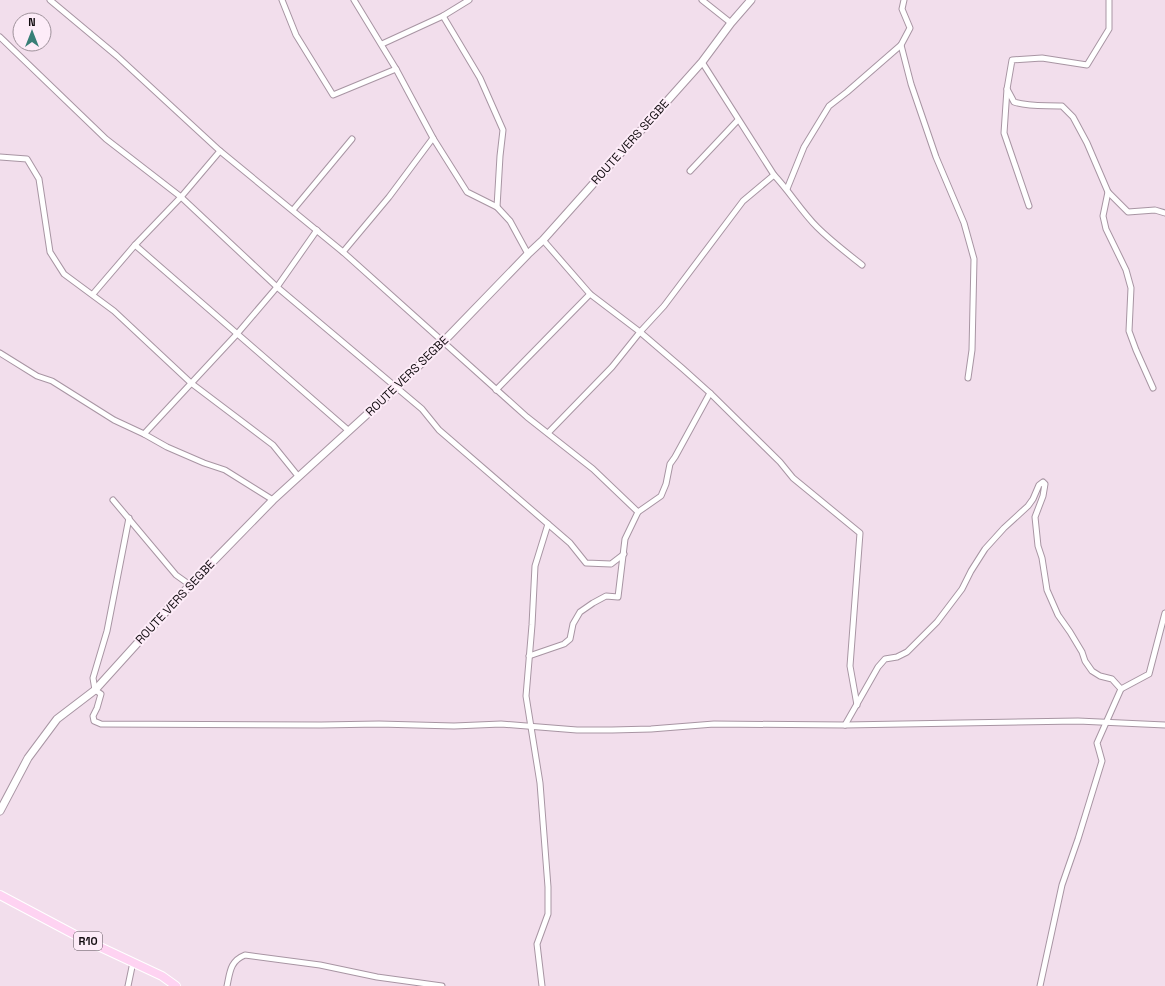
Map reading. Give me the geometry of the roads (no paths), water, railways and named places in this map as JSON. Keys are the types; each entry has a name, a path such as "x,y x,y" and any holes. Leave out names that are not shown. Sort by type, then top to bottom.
{"main road":[{"name":"ROUTE VERS SEGBE","path":"0,811 28,758 44,734 57,719 94,690 190,585 273,500 397,387 543,240 702,62 731,23 751,0"},
{"name":"R10","path":"0,896 81,938 162,976 176,986"}],"street":[{"path":"50,0 117,56 220,151 343,252 527,417 593,469 638,512"},
{"path":"282,0 296,35 333,95 396,69"},
{"path":"354,0 382,44 433,138 467,192 497,207 510,220 528,254"},
{"path":"382,44 443,16 469,0"},
{"path":"702,0 731,23"},
{"path":"787,189 804,147 829,106 901,45 910,28 902,10 904,0"},
{"path":"1029,206 1004,133 1007,89 1012,60 1042,58 1087,65 1109,29 1109,0"},
{"path":"443,16 480,78 504,130 500,156 497,207"},
{"path":"0,37 106,139 181,197 276,287 422,409 439,430 570,543 586,563 611,564 624,554"},
{"path":"901,45 911,84 936,156 964,223 974,258 972,350 968,378"},
{"path":"702,62 774,175 818,227 862,265"},
{"path":"1007,89 1014,102 1025,105 1062,106 1073,117 1087,143 1108,192 1128,212 1155,210 1165,213"},
{"path":"690,171 738,120"},
{"path":"343,252 389,197 433,138"},
{"path":"292,210 352,139"},
{"path":"94,294 135,245 181,197 220,151"},
{"path":"0,157 27,158 39,179 50,252 64,274 94,294 114,311 191,383 274,445 298,476"},
{"path":"548,433 612,368 640,332 664,306 743,201 774,175"},
{"path":"1108,192 1103,216 1106,229 1126,270 1131,288 1129,331 1153,388"},
{"path":"144,434 237,334 276,287 317,230"},
{"path":"543,240 590,294 640,332 710,393 780,462 793,478 860,533 850,666 857,705"},
{"path":"135,245 349,431"},
{"path":"496,390 590,294"},
{"path":"0,354 37,376 52,381 114,420 204,463 225,470 273,500"},
{"path":"529,656 564,644 570,639 573,624 580,612 606,596 618,597 625,539 638,512 661,496 666,484 670,464 710,393"},
{"path":"845,725 878,667 885,659 907,652 937,622 962,589 984,549 1028,506 1039,485 1043,482 1045,484 1043,496 1035,517 1038,546 1042,558 1047,590 1058,616 1070,632 1092,672 1112,679 1121,689"},
{"path":"113,500 176,575 190,585"},
{"path":"129,518 107,630 93,678 94,690 101,694 98,708 93,716 94,721 101,724 379,724 454,726 501,724 578,730 651,729 714,724 845,725 1078,721 1165,725"},
{"path":"542,986 537,944 548,914 548,887 540,783 526,696 535,566 548,524"},
{"path":"1040,986 1062,885 1078,840 1102,761 1097,743 1121,689 1149,674 1165,613"},
{"path":"227,986 231,968 237,958 245,955 320,965 377,977 442,986"},
{"path":"128,986 134,962"}]}
